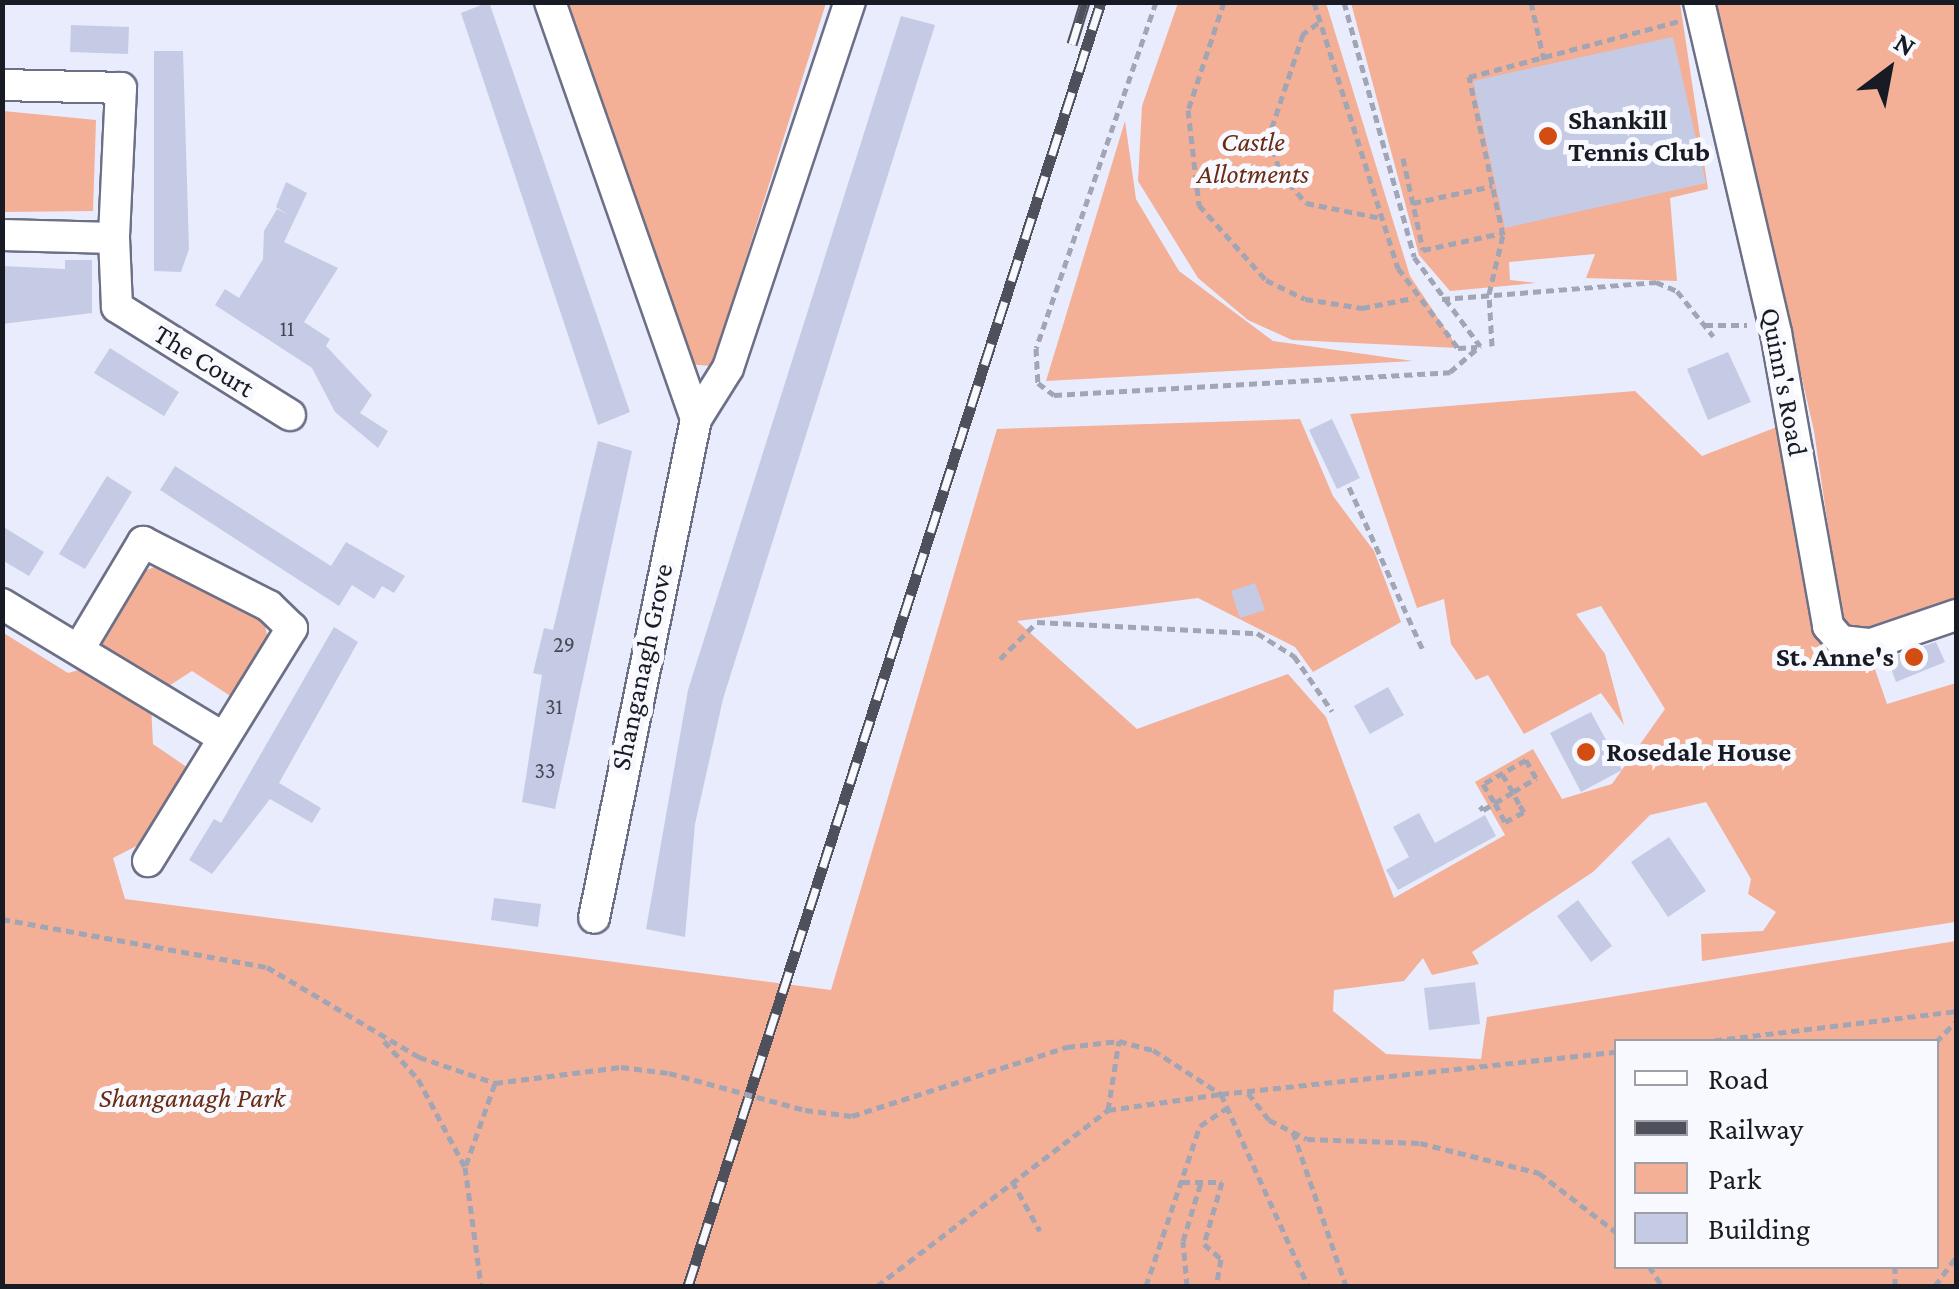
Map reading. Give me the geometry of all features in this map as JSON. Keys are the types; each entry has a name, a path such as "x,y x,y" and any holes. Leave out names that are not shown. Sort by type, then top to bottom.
{"street":[{"path":"550,2 696,418"},
{"name":"Shanganagh Grove","path":"594,918 696,418 728,368 850,2"},
{"name":"Quinn's Road","path":"1701,9 1774,325 1828,626 1841,641 1871,644 1956,615"},
{"path":"2,85 121,88 114,238 2,235"},
{"name":"The Court","path":"114,238 117,307 290,415"},
{"path":"79,649 143,542 269,606 292,628 148,860"},
{"path":"2,604 224,738"}],"path":[{"path":"1156,2 1036,348 1038,383 1054,396 1450,372 1480,346"},
{"path":"1224,2 1188,110 1200,205 1266,280 1305,298 1362,308 1413,298"},
{"path":"1314,2 1381,218 1413,298 1458,348 1480,346"},
{"path":"1344,2 1414,257 1480,346"},
{"path":"1531,2 1544,60"},
{"path":"1492,346 1490,294 1502,233 1468,78 1544,60 1701,9"},
{"path":"1319,22 1303,34 1269,136 1280,173 1306,203 1381,218"},
{"path":"1403,158 1423,250 1502,233"},
{"path":"1413,203 1492,186"},
{"path":"1442,299 1656,282 1677,291 1714,336"},
{"path":"1705,325 1774,325"},
{"path":"1349,487 1423,650"},
{"path":"1000,659 1037,622 1257,633 1294,656 1332,711"},
{"path":"1480,806 1494,803 1512,792 1536,778 1526,760 1483,784 1494,803 1505,822 1524,812 1512,792 1502,774"},
{"path":"2,919 218,951 306,984 379,1035 495,1083 622,1067 669,1073 805,1110 852,1116 1067,1046 1119,1041 1153,1050 1221,1094 1308,1286"},
{"path":"1727,1039 1956,1011"},
{"path":"379,1035 418,1080 465,1167 481,1286"},
{"path":"1108,1110 1119,1041"},
{"path":"877,1286 1108,1110 1221,1094 1614,1052"},
{"path":"465,1167 495,1083"},
{"path":"1248,1094 1293,1132 1344,1146 1420,1143 1539,1173 1614,1230"},
{"path":"1146,1286 1200,1126 1228,1107"},
{"path":"1293,1132 1346,1286"},
{"path":"1012,1181 1040,1232"},
{"path":"1182,1182 1222,1182 1204,1244 1220,1259 1216,1286"},
{"path":"1187,1286 1183,1242 1201,1182"},
{"path":"1935,1286 1956,1256"}],"green space":[{"path":"560,3 826,3 712,366 685,364"},
{"name":"Castle Allotments","path":"1178,3 1326,3 1410,276 1458,348 1292,340 1248,320 1198,278 1138,181 1142,106"},
{"name":"Shankill Tennis Club","path":"1351,3 1680,3 1708,189 1670,198 1677,281 1586,278 1595,254 1509,262 1510,280 1536,283 1450,291 1419,255"},
{"path":"1716,3 1956,3 1956,605 1862,631 1842,621 1814,431"},
{"path":"3,111 96,120 93,211 3,212"},
{"path":"1125,121 1136,199 1179,271 1273,341 1413,361 1046,381"},
{"name":"Shanganagh Park","path":"1635,391 1702,456 1787,423 1820,622 1869,652 1887,704 1956,683 1956,930 1955,922 1702,961 1701,934 1763,931 1776,912 1748,894 1751,879 1706,802 1650,815 1593,872 1472,952 1479,964 1432,975 1423,958 1404,981 1334,990 1333,1011 1386,1054 1481,1059 1487,1017 1956,941 1956,1286 3,1286 2,632 68,673 86,668 151,705 153,744 191,770 152,838 113,858 125,899 831,990 997,429 1300,419 1333,496 1374,551 1401,622 1313,672 1295,647 1198,598 1017,621 1137,729 1288,674 1326,717 1394,898 1505,835 1475,782 1533,749 1562,799 1612,784 1665,709 1601,606 1576,614 1605,654 1624,725 1601,693 1524,734 1488,675 1476,680 1451,644 1444,599 1417,608 1350,414"},
{"path":"158,566 264,622 270,647 235,699 192,671 164,689 98,644 143,571"}],"building":[{"path":"489,2 630,412 598,425 461,13"},
{"path":"901,16 935,25 723,699 695,824 685,937 646,929 688,690"},
{"path":"71,25 129,27 128,54 70,52"},
{"path":"1673,37 1706,183 1505,228 1473,81"},
{"path":"154,51 183,51 189,249 181,272 154,271"},
{"path":"286,182 307,193 284,242 338,268 304,322 330,339 326,346 372,395 360,413 388,431 378,448 335,412 312,368 215,305 225,289 239,298 263,259 264,231 277,209 288,215 276,207"},
{"path":"65,260 92,260 92,313 2,324 2,266 65,269"},
{"path":"110,348 179,392 164,416 94,373"},
{"path":"1728,352 1751,402 1708,420 1687,369"},
{"path":"1332,419 1360,478 1337,489 1309,430"},
{"path":"598,441 632,451 555,809 522,802 542,675 533,673 544,628 553,630"},
{"path":"175,466 331,566 346,542 405,576 394,593 382,586 374,599 352,585 339,606 160,490"},
{"path":"107,476 132,492 85,569 59,554"},
{"path":"2,526 44,552 29,576 2,560"},
{"path":"1255,583 1265,610 1240,618 1231,591"},
{"path":"334,627 358,642 279,783 321,808 312,823 270,799 212,874 189,860 214,819 221,823"},
{"name":"St. Anne's","path":"1936,642 1945,662 1896,682 1887,658"},
{"path":"1388,687 1404,715 1370,734 1354,706"},
{"name":"Rosedale House","path":"1591,712 1622,770 1581,792 1550,733"},
{"path":"1419,813 1435,843 1485,815 1496,836 1398,890 1386,870 1409,857 1393,827"},
{"path":"1669,837 1706,891 1668,917 1631,862"},
{"path":"494,898 541,904 538,927 491,920"},
{"path":"1578,900 1612,946 1591,962 1557,916"},
{"path":"1475,982 1480,1024 1429,1030 1424,988"}],"railway":[{"path":"1072,44 1085,2"},
{"path":"688,1286 1101,2"}],"place":[{"name":"Shankill Tennis Club","path":"1548,136"},
{"name":"St. Anne's","path":"1914,657"},
{"name":"Rosedale House","path":"1586,752"}]}
